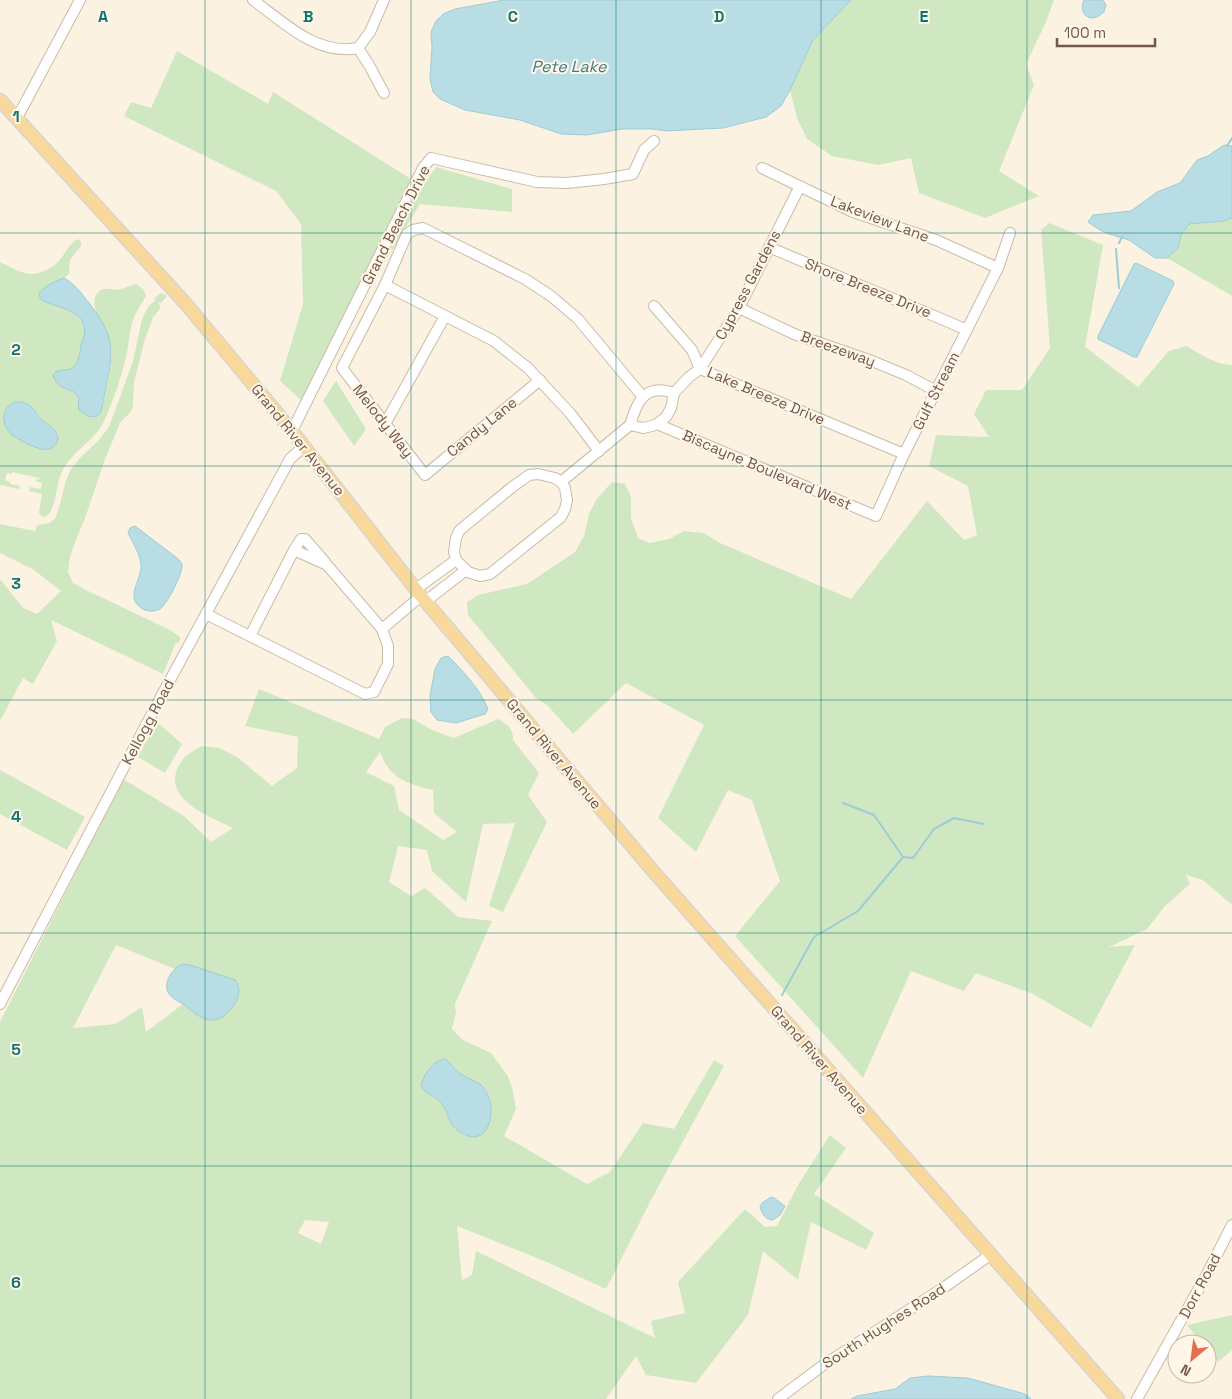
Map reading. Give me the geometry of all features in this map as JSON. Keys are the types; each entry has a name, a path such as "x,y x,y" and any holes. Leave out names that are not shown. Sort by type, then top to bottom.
{"main road":[{"name":"Grand River Avenue","path":"0,100 167,282 233,358 421,595 653,872 1118,1399"}],"street":[{"path":"17,118 80,0"},
{"path":"253,0 292,29 316,43 348,50 358,48 370,32 384,0"},
{"path":"358,48 384,93"},
{"name":"Grand Beach Drive","path":"292,431 421,173 431,158 537,182 567,183 633,174 644,150 654,141"},
{"name":"Lakeview Lane","path":"762,168 853,212 936,240 998,268"},
{"name":"Cypress Gardens","path":"674,392 700,369 739,308 800,186"},
{"path":"599,451 570,413 540,380 494,341 385,285 408,234 413,230 423,228 525,279 551,296 578,319 643,397"},
{"name":"Gulf Stream","path":"876,516 904,454 998,268 1010,233"},
{"name":"Shore Breeze Drive","path":"769,247 967,330"},
{"name":"Melody Way","path":"385,285 342,368 425,475"},
{"name":"Lake Breeze Drive","path":"654,306 692,350 700,369 904,454"},
{"name":"Breezeway","path":"739,308 794,334 880,364 936,391"},
{"path":"385,424 445,316"},
{"name":"Candy Lane","path":"425,475 540,380"},
{"path":"561,482 630,425 638,403 643,397 656,389 674,392 671,408 666,418 657,424 643,428 630,425"},
{"name":"Biscayne Boulevard West","path":"657,424 876,516"},
{"name":"Kellogg Road","path":"0,1004 148,720 290,459 304,446"},
{"path":"538,474 556,478 561,482 565,488 567,500 561,517 490,574 474,575 456,560 454,545 459,531 511,488 529,475 538,474"},
{"path":"206,614 365,694 374,692 388,664 388,646 382,629 327,565 294,550 250,636"},
{"path":"382,629 421,595 456,560"},
{"path":"421,595 466,570"},
{"name":"Dorr Road","path":"1137,1399 1207,1274 1232,1225"},
{"name":"South Hughes Road","path":"778,1399 822,1366 946,1286 990,1255"}],"green space":[{"path":"851,0 1054,0 1026,64 1034,85 999,171 1039,196 985,218 919,193 911,158 878,165 832,156 807,139 797,118 790,90 813,40"},
{"path":"177,51 268,104 273,92 411,179 404,197 411,203 436,167 512,189 512,212 420,204 301,400 280,381 303,304 301,224 276,191 124,116 131,102 151,108"},
{"path":"1232,218 1232,296 1167,258 1178,248 1181,235 1189,224 1224,221"},
{"path":"1049,223 1103,245 1085,347 1138,387 1169,351 1186,346 1214,361 1232,365 1232,905 1203,880 1186,875 1190,884 1165,906 1147,929 1109,947 1135,945 1091,1028 1033,994 976,973 964,991 911,971 863,1078 735,936 780,881 752,800 728,790 696,852 658,818 704,725 626,683 573,734 548,706 536,698 468,615 467,602 478,595 527,584 575,552 584,536 589,514 596,500 612,482 625,484 631,497 631,518 638,538 649,543 669,539 684,531 704,533 720,543 851,599 927,501 964,540 977,535 968,486 929,466 936,435 989,437 974,414 986,390 1022,390 1050,348 1041,230"},
{"path":"78,239 81,241 81,246 70,260 69,274 42,290 39,294 40,298 72,313 84,325 83,342 77,363 72,369 64,370 64,389 76,394 78,406 86,415 98,416 100,414 111,366 111,353 96,312 95,296 102,290 123,289 136,284 143,289 146,296 136,312 132,323 122,373 105,419 96,433 66,464 60,477 51,510 48,515 43,517 39,513 42,494 29,491 30,487 41,489 42,483 36,481 39,478 12,472 12,474 7,473 5,480 10,482 10,484 20,486 19,489 0,485 0,262 27,274 38,273 56,264","holes":["25,403 58,435 38,449 14,436 4,423"]},
{"path":"162,293 167,296 161,303 158,302 160,309 153,317 145,339 134,382 133,407 120,423 105,459 70,557 68,572 73,583 170,630 180,637 180,641 175,644 163,674 51,620 57,641 33,684 23,678 0,721 0,579 23,608 37,614 61,591 34,570 0,553 0,524 35,531 37,525 49,523 55,519 71,469 109,427 133,361 142,319 148,307 156,301 154,299"},
{"path":"336,381 366,429 354,446 323,401"},
{"path":"259,689 379,739 385,727 402,718 413,719 432,730 454,738 498,719 509,727 513,740 539,773 528,795 547,822 503,912 489,906 515,823 483,824 466,902 432,871 427,850 398,846 389,882 411,896 425,888 458,917 492,921 455,1004 456,1012 452,1029 463,1040 491,1053 508,1076 516,1109 504,1136 587,1184 610,1172 643,1123 674,1129 714,1060 724,1066 651,1200 606,1289 547,1262 457,1226 462,1280 472,1275 476,1251 655,1338 651,1321 685,1313 678,1282 745,1209 765,1227 777,1226 798,1185 830,1135 846,1148 814,1194 874,1233 866,1250 811,1222 798,1280 763,1251 748,1315 696,1383 646,1375 636,1356 606,1399 0,1399 0,1022 123,779 184,816 211,842 233,828 198,810 180,794 175,784 176,772 187,755 202,746 219,748 237,757 272,786 297,768 298,737 245,726","holes":["380,752 384,762 394,774 412,784 433,790 434,813 457,832 443,840 399,810 394,786 366,772","116,945 175,969 178,966 235,1002 223,1015 210,1019 198,1015 183,1004 146,1032 142,1007 115,1024 73,1028","439,1060 450,1062 464,1076 483,1086 490,1099 491,1113 489,1121 465,1136 454,1128 443,1105 428,1093 427,1071","305,1220 329,1222 321,1244 298,1233"]},
{"path":"157,722 182,744 165,773 138,757"},
{"path":"0,770 85,817 67,850 0,814"},
{"path":"1232,1315 1232,1350 1218,1362 1217,1334 1194,1334 1187,1325"}],"water":[{"name":"Pete Lake","path":"504,0 851,0 813,40 781,106 766,117 723,128 667,131 622,129 587,135 561,134 520,120 465,110 440,99 433,92 430,79 431,32 436,21 443,14 455,9"},
{"path":"1084,0 1103,0 1106,5 1104,12 1097,17 1090,18 1082,9"},
{"path":"1224,145 1232,146 1232,218 1224,221 1189,224 1181,235 1178,248 1167,258 1155,258 1129,240 1109,234 1088,222 1093,215 1131,211 1157,192 1180,183 1197,160 1208,156"},
{"path":"1136,263 1173,281 1174,284 1137,357 1134,357 1098,339 1098,336"},
{"path":"64,278 78,289 89,303 106,330 110,342 110,365 102,408 100,414 95,417 88,416 79,410 76,394 62,387 53,375 57,371 71,369 77,363 84,334 84,326 77,315 40,298 39,293 44,288"},
{"path":"15,402 21,402 30,406 55,431 58,437 55,445 51,448 40,449 12,435 8,431 4,422 5,412"},
{"path":"135,526 177,558 182,564 178,580 171,595 163,606 157,610 145,610 138,606 135,601 135,589 141,565 138,553 128,533 130,528"},
{"path":"448,656 476,687 488,709 485,714 456,723 437,720 431,712 430,696 435,669 441,658"},
{"path":"182,964 235,980 239,988 238,996 234,1005 226,1014 220,1018 209,1020 193,1012 171,996 167,988 168,980 172,972"},
{"path":"445,1059 461,1074 482,1086 489,1097 491,1117 488,1126 477,1137 468,1136 457,1130 451,1123 441,1103 421,1086 429,1069 436,1062"},
{"path":"771,1197 785,1206 780,1215 773,1220 765,1216 760,1207 762,1203"},
{"path":"928,1376 968,1378 1025,1394 1031,1399 851,1399 857,1396 895,1389 910,1378"}],"waterway":[{"path":"1227,146 1232,138"},
{"path":"1119,243 1122,237"},
{"path":"1116,249 1119,288"},
{"path":"843,803 874,815 903,857"},
{"path":"782,995 814,937 858,911 903,857 913,858 934,829 954,818 984,824"}]}
